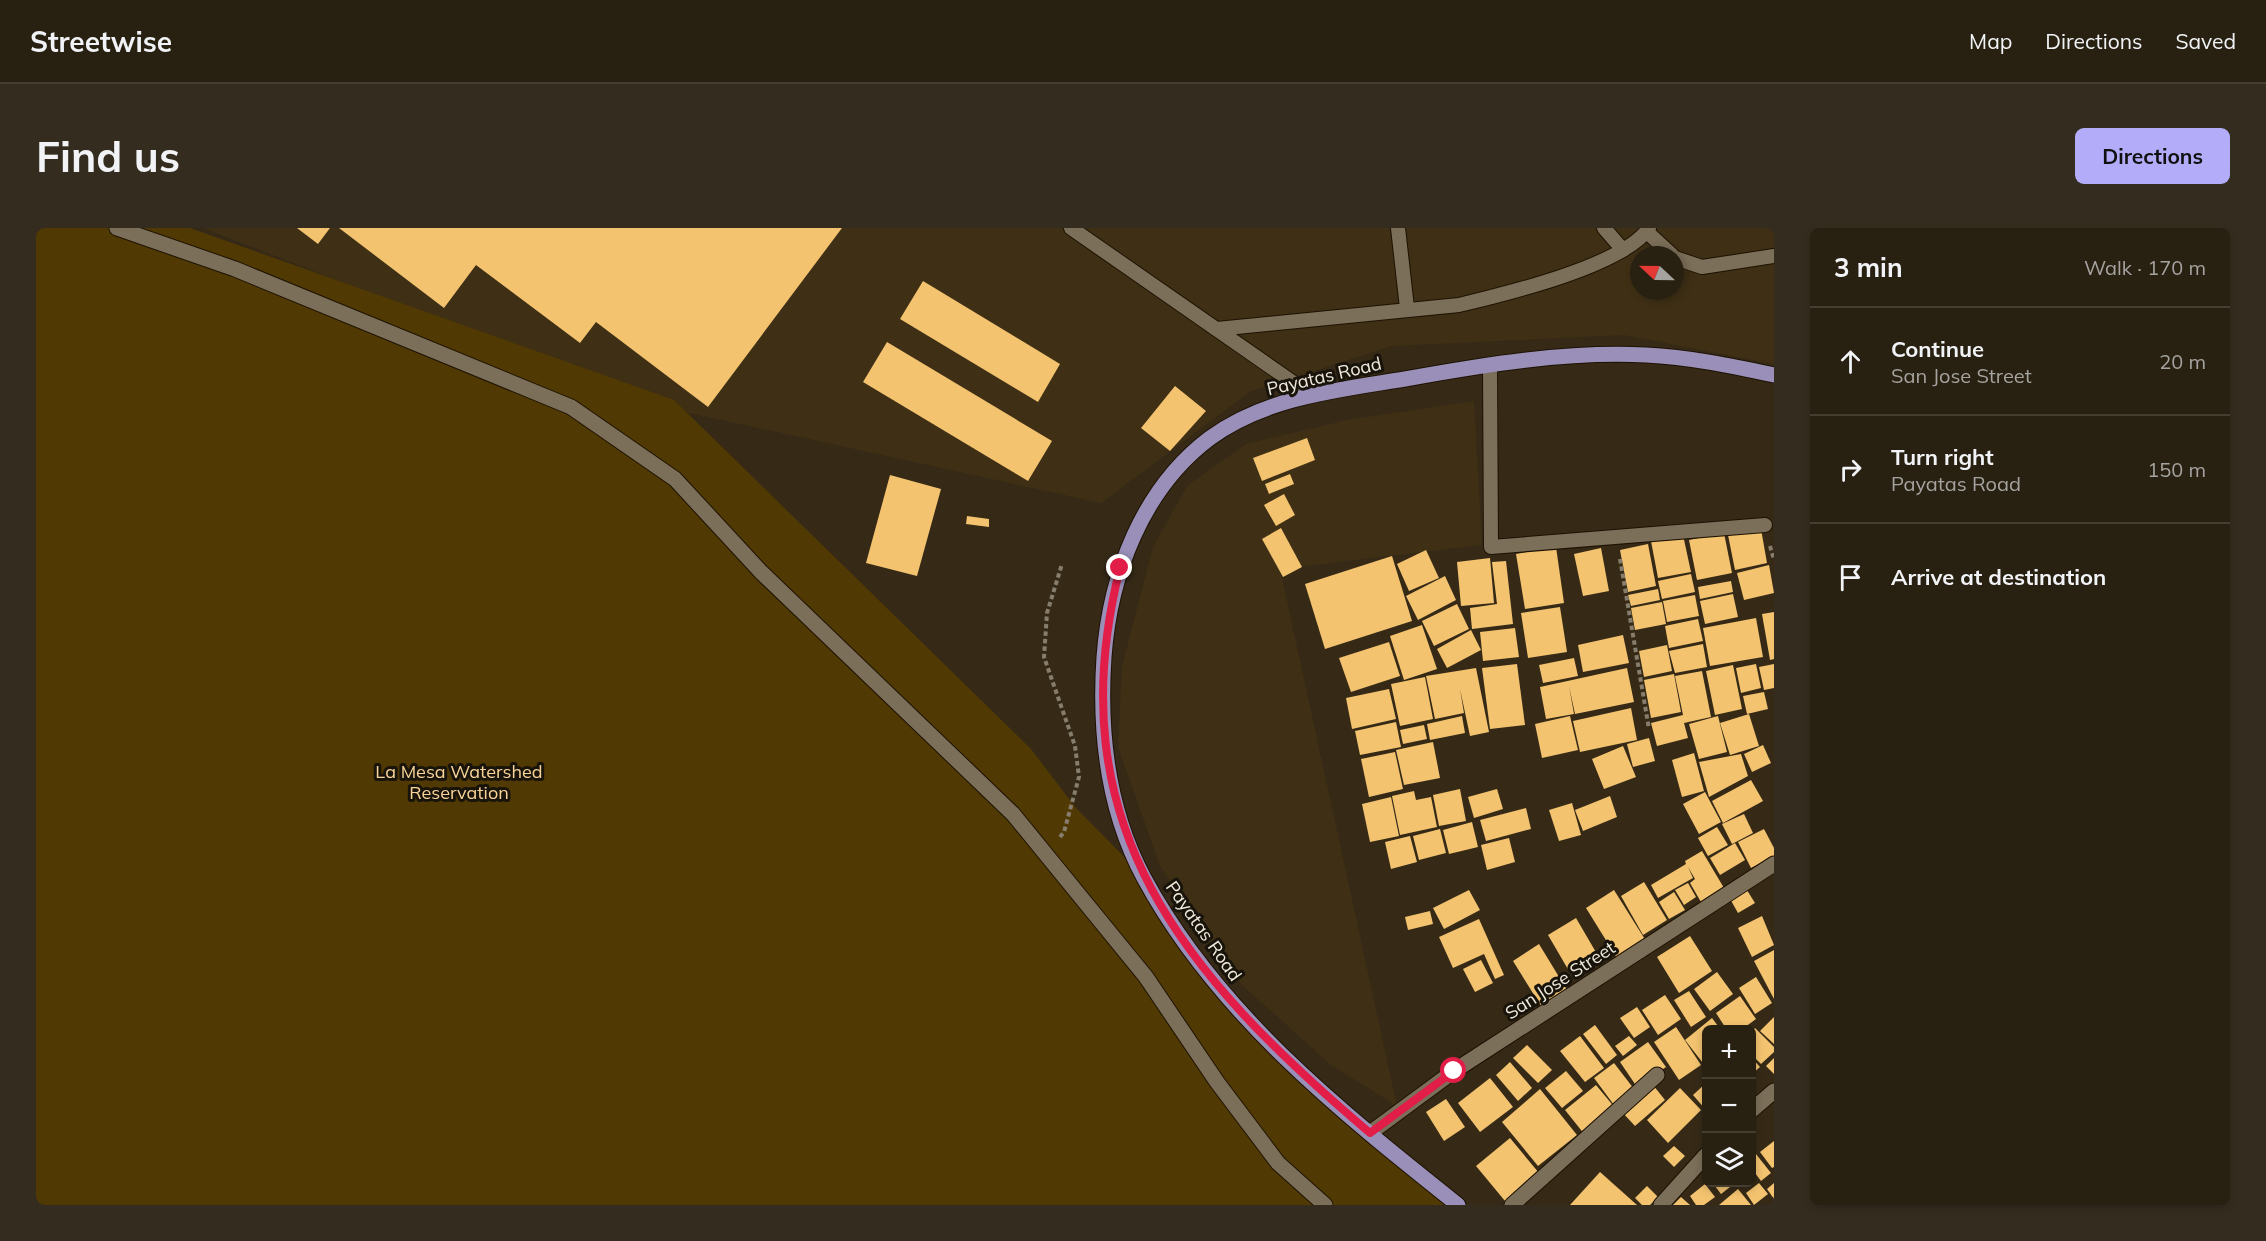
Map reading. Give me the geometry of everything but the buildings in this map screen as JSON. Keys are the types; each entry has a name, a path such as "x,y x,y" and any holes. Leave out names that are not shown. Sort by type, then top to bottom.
{"main road":[{"name":"Payatas Road","path":"1458,1205 1317,1088 1253,1026 1198,962 1168,920 1143,876 1128,843 1108,769 1103,725 1105,650 1113,597 1133,535 1148,508 1184,460 1208,440 1233,423 1264,409 1311,395 1490,366 1584,356 1647,355 1709,362 1774,375"}],"street":[{"path":"117,228 234,269 571,407 675,479 761,572 1013,814 1146,977 1217,1082 1278,1163 1325,1205"},
{"name":"San Jose Street","path":"1370,1133 1454,1071 1774,864"},
{"path":"1512,1205 1657,1075"},
{"path":"1756,1107 1774,1091"},
{"path":"1661,1205 1702,1160"}],"lane":[{"path":"1071,228 1311,395"},
{"path":"1398,228 1407,308"},
{"path":"1604,228 1623,250"},
{"path":"1217,329 1407,308 1459,305 1566,275 1623,250 1648,230 1664,246"},
{"path":"1684,260 1702,267 1774,256"},
{"path":"1490,366 1491,547 1765,525"}],"path":[{"path":"1616,536 1649,729"},
{"path":"1045,854 1064,832 1079,777 1075,746 1044,657 1047,613 1062,564"}],"shaded area":[{"path":"203,228 1774,228 1774,364 1624,335 1392,346 1251,391 1101,503 667,408"},
{"path":"1474,401 1482,545 1280,569 1397,1106 1331,1065 1241,984 1160,866 1118,747 1122,666 1153,547 1187,486 1246,444 1347,420"}],"green space":[{"name":"La Mesa Watershed Reservation","path":"36,228 190,228 674,400 1031,749 1076,808 1143,876 1223,993 1458,1205 36,1205"}],"route":[{"path":"1120,568 1106,638 1102,684 1103,725 1108,769 1128,843 1143,876 1168,920 1198,962 1253,1026 1317,1088 1370,1133 1454,1071"}]}
